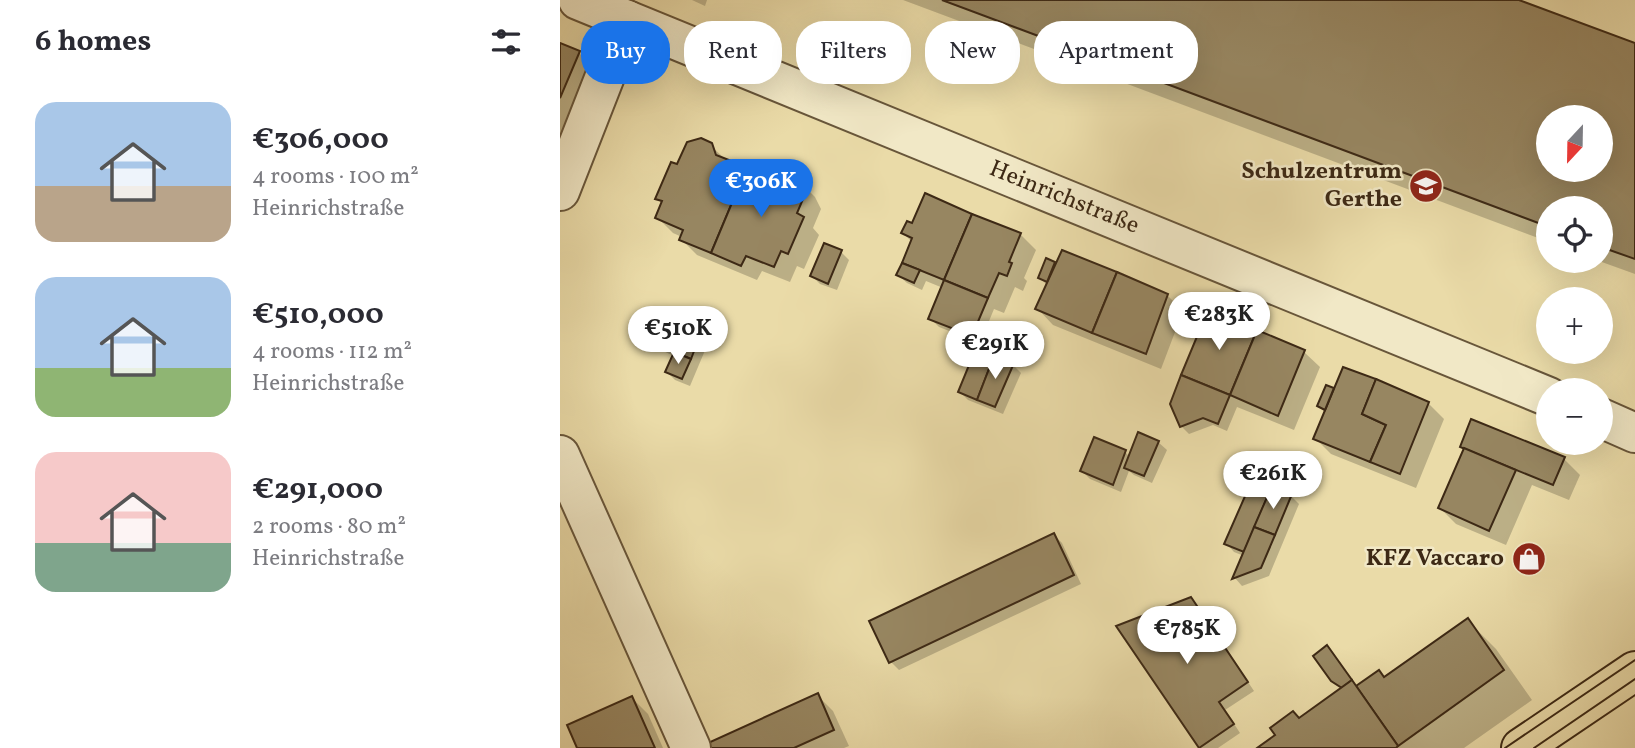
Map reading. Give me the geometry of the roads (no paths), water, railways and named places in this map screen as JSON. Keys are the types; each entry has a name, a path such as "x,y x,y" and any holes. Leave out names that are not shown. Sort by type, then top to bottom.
{"main road":[{"path":"1521,748 1635,671"}],"street":[{"name":"Heinrichstraße","path":"578,0 1536,392"},
{"path":"560,191 627,20"},
{"path":"1613,423 1635,433"},
{"path":"560,455 691,748"}],"tram line":[{"path":"1505,748 1635,660"},
{"path":"1534,748 1635,679"}],"place":[{"name":"Schulzentrum Gerthe","path":"1426,186"},
{"name":"KFZ Vaccaro","path":"1529,559"}]}
